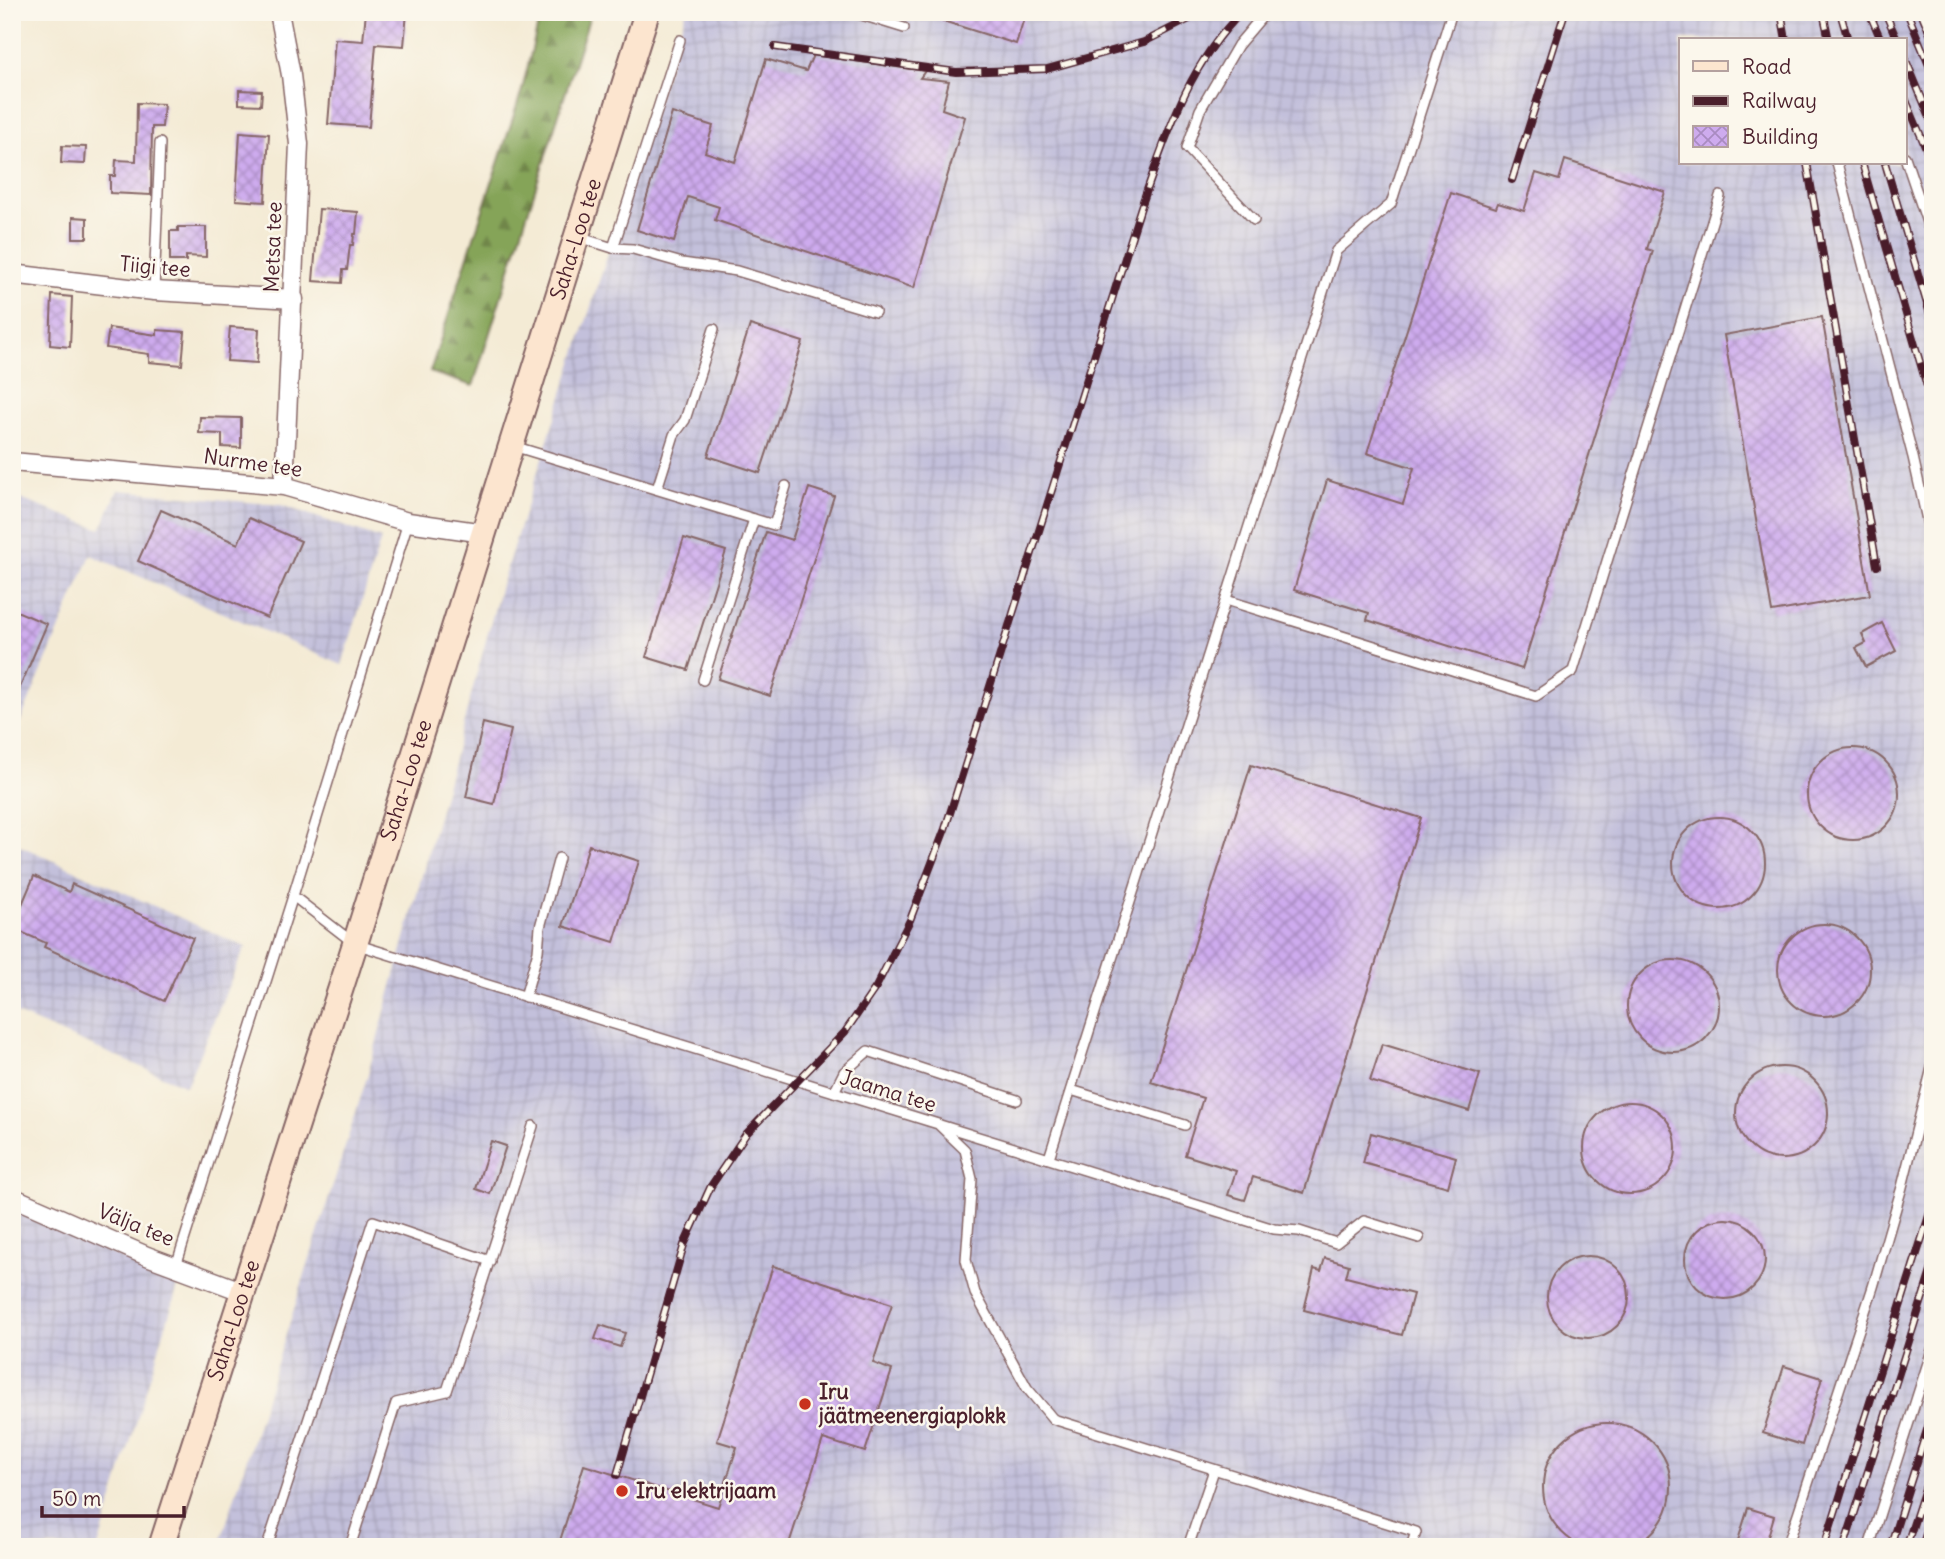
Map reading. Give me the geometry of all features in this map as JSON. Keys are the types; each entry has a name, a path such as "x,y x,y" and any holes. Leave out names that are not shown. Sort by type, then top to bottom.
{"main road":[{"name":"Saha-Loo tee","path":"160,1547 355,944 647,12"}],"street":[{"name":"Metsa tee","path":"279,12 291,75 299,144 284,486"},
{"name":"Tiigi tee","path":"12,274 154,291 294,299"},
{"name":"Nurme tee","path":"12,462 284,486 408,522 484,533"},
{"name":"Välja tee","path":"12,1197 147,1256 244,1292"}],"lane":[{"path":"852,12 904,28"},
{"path":"1254,219 1187,148 1200,110 1238,45 1266,12"},
{"path":"1049,1158 1336,251 1391,204 1452,12"},
{"path":"613,248 680,40"},
{"path":"154,291 160,143"},
{"path":"1906,160 1933,240"},
{"path":"1837,164 1913,457 1933,547"},
{"path":"1226,600 1536,695 1573,671 1720,195"},
{"path":"576,237 613,248 633,248 681,264 737,271 875,312"},
{"path":"657,489 674,435 685,420 714,329"},
{"path":"512,446 774,525 786,486"},
{"path":"703,680 754,519"},
{"path":"176,1266 408,522"},
{"path":"525,997 559,858"},
{"path":"293,896 355,944"},
{"name":"Jaama tee","path":"355,944 938,1124 965,1150 972,1179 966,1260 975,1293 1027,1388 1053,1419 1416,1531 1411,1547"},
{"path":"834,1092 844,1072 867,1051 1017,1100"},
{"path":"1787,1547 1873,1287 1933,1065"},
{"path":"1071,1090 1185,1125"},
{"path":"938,1124 1274,1229 1299,1231 1336,1243 1364,1221 1419,1238"},
{"path":"349,1547 396,1403 447,1391 533,1126"},
{"path":"267,1547 373,1221 490,1261"},
{"path":"1869,1547 1933,1347"},
{"path":"1188,1547 1214,1469"}],"shaded area":[{"path":"686,12 1933,12 1933,1547 219,1547 368,1074 501,585"},
{"path":"118,490 281,505 381,539 342,665 91,555 12,741 12,496 101,529"},
{"path":"12,842 245,947 186,1086 12,1012"},
{"path":"12,1210 179,1283 98,1547 12,1547"}],"green space":[{"path":"541,12 591,12 473,386 430,372 522,90"}],"building":[{"path":"366,12 407,12 404,46 376,44 369,127 328,124 335,39 363,41"},
{"path":"928,12 1026,12 1016,44 927,16"},
{"path":"813,55 925,71 920,78 949,81 942,109 965,117 914,288 715,220 719,207 688,197 674,242 637,230 672,113 713,126 705,152 735,162 766,59 806,71"},
{"path":"239,90 262,91 261,105 239,104"},
{"path":"137,103 164,104 162,127 152,127 151,195 110,193 110,176 115,176 116,160 136,161"},
{"path":"240,132 269,134 265,202 236,200"},
{"path":"62,146 86,147 85,164 61,163"},
{"path":"1565,160 1665,192 1647,249 1653,251 1522,669 1367,620 1369,613 1294,590 1327,480 1403,504 1414,468 1367,453 1451,193 1496,208 1498,203 1524,211 1536,173 1559,180"},
{"path":"319,209 358,212 356,234 353,245 350,245 347,270 343,270 342,283 313,281"},
{"path":"73,217 87,218 87,238 73,238"},
{"path":"178,227 206,227 206,257 186,256 186,261 170,261 170,231 178,231"},
{"path":"52,295 72,297 70,347 50,345"},
{"path":"1822,317 1870,595 1772,612 1724,335"},
{"path":"750,325 803,342 760,473 708,456"},
{"path":"230,327 259,329 257,363 227,361"},
{"path":"109,328 157,335 157,330 185,332 182,365 149,362 149,354 106,348"},
{"path":"200,417 241,418 241,448 222,447 222,434 199,433"},
{"path":"809,488 834,496 770,696 718,679 766,532 792,540"},
{"path":"161,510 238,544 249,518 301,541 267,618 138,561"},
{"path":"684,538 726,551 688,670 646,657"},
{"path":"12,609 47,624 12,706"},
{"path":"1882,623 1896,651 1866,667 1856,648 1866,643 1862,634"},
{"path":"483,723 511,730 494,804 466,797"},
{"path":"1853,748 1871,752 1885,762 1895,776 1899,794 1895,812 1885,826 1871,836 1853,840 1835,836 1821,826 1811,812 1807,794 1811,776 1821,762 1835,752"},
{"path":"1251,765 1421,818 1304,1193 1253,1177 1245,1200 1228,1195 1236,1171 1185,1155 1203,1098 1151,1082"},
{"path":"1719,817 1737,821 1751,831 1761,845 1765,863 1761,881 1751,895 1737,905 1719,909 1701,905 1687,895 1677,881 1673,863 1677,845 1687,831 1701,821"},
{"path":"589,845 639,861 614,942 563,926"},
{"path":"34,876 69,892 72,884 193,938 164,1001 44,947 46,943 12,928"},
{"path":"1824,924 1842,928 1856,938 1866,952 1870,970 1866,988 1856,1002 1842,1012 1824,1016 1806,1012 1792,1002 1782,988 1778,970 1782,952 1792,938 1806,928"},
{"path":"1673,960 1691,964 1705,974 1715,988 1719,1006 1715,1024 1705,1038 1691,1048 1673,1052 1655,1048 1641,1038 1631,1024 1627,1006 1631,988 1641,974 1655,964"},
{"path":"1382,1044 1480,1074 1469,1111 1370,1081"},
{"path":"1782,1067 1800,1071 1814,1081 1824,1095 1828,1113 1824,1131 1814,1145 1800,1155 1782,1159 1764,1155 1750,1145 1740,1131 1736,1113 1740,1095 1750,1081 1764,1071"},
{"path":"1630,1102 1648,1106 1662,1116 1672,1130 1676,1148 1672,1166 1662,1180 1648,1190 1630,1194 1612,1190 1598,1180 1588,1166 1584,1148 1588,1130 1598,1116 1612,1106"},
{"path":"1371,1133 1456,1157 1448,1187 1363,1163"},
{"path":"491,1141 506,1146 490,1194 476,1189"},
{"path":"1717,1219 1733,1219 1754,1230 1765,1251 1765,1267 1754,1288 1733,1299 1717,1299 1703,1293 1691,1281 1685,1267 1685,1251 1691,1237 1703,1225"},
{"path":"1588,1256 1604,1259 1617,1268 1626,1281 1629,1297 1626,1313 1617,1326 1604,1335 1588,1338 1572,1335 1559,1326 1550,1313 1547,1297 1550,1281 1559,1268 1572,1259"},
{"path":"1325,1258 1349,1265 1346,1277 1413,1294 1402,1335 1304,1310 1314,1269 1321,1271"},
{"name":"Iru jäätmeenergiaplokk","path":"773,1266 892,1304 873,1363 892,1370 865,1452 823,1439 788,1547 558,1547 584,1465 718,1507 737,1447 717,1441"},
{"path":"600,1325 625,1333 620,1347 595,1339"},
{"path":"1784,1366 1822,1378 1802,1445 1763,1433"},
{"path":"1607,1423 1631,1428 1652,1442 1666,1463 1671,1487 1666,1511 1652,1532 1631,1546 1607,1551 1583,1546 1562,1532 1548,1511 1543,1487 1548,1463 1562,1442 1583,1428"},
{"path":"1748,1508 1774,1516 1765,1547 1736,1547"}],"railway":[{"path":"775,47 956,72 1047,69 1144,42 1203,12"},
{"path":"617,1475 684,1245 711,1186 746,1134 845,1032 876,987 910,920 945,829 1141,207 1169,129 1192,79 1223,33 1242,12"},
{"path":"1512,180 1565,12"},
{"path":"1781,12 1786,38"},
{"path":"1823,12 1829,38"},
{"path":"1840,12 1847,38"},
{"path":"1869,12 1880,38"},
{"path":"1885,12 1896,38"},
{"path":"1907,12 1933,75"},
{"path":"1921,12 1933,41"},
{"path":"1906,60 1933,125"},
{"path":"1906,100 1933,165"},
{"path":"1807,164 1877,566"},
{"path":"1862,164 1933,407"},
{"path":"1885,164 1933,324"},
{"path":"1824,1547 1933,1203"},
{"path":"1844,1547 1933,1265"},
{"path":"1890,1547 1933,1411"},
{"path":"1906,1547 1933,1464"},
{"path":"1922,1547 1933,1512"}],"place":[{"name":"Iru jäätmeenergiaplokk","path":"805,1404"},
{"name":"Iru elektrijaam","path":"622,1491"}]}
